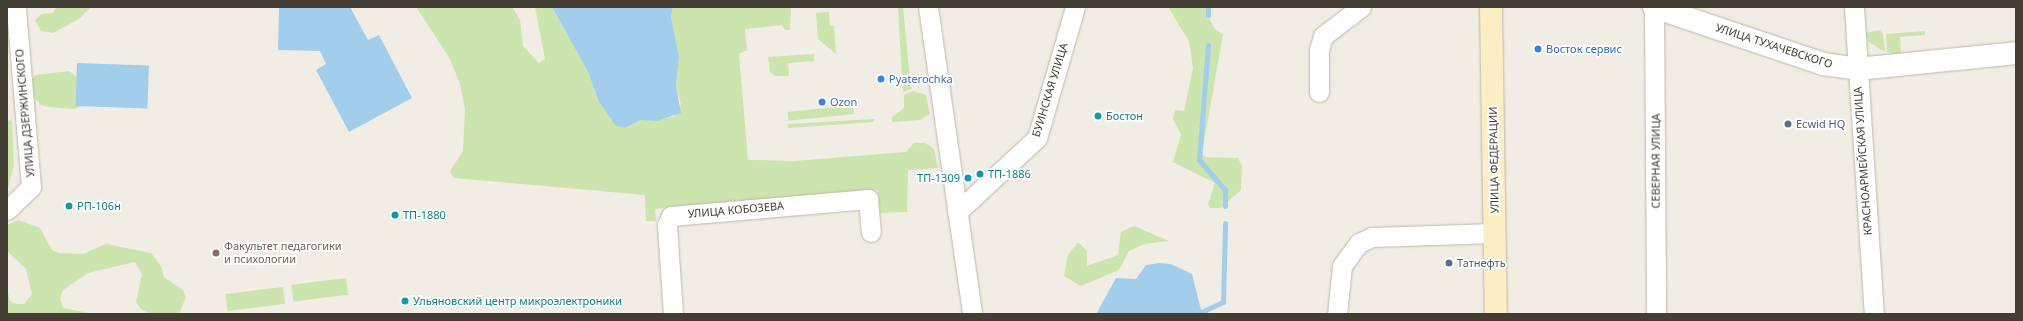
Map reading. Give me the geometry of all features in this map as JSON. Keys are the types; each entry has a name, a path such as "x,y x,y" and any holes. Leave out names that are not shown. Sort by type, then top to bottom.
{"main road":[{"name":"УЛИЦА ФЕДЕРАЦИИ","path":"1491,7 1496,314"}],"street":[{"name":"УЛИЦА ДЗЕРЖИНСКОГО","path":"7,210 31,186 16,7"},
{"path":"928,7 972,314"},
{"name":"БУИНСКАЯ УЛИЦА","path":"957,212 1037,138 1075,7"},
{"path":"1319,92 1319,50 1324,36 1361,7"},
{"name":"УЛИЦА ТУХАЧЕВСКОГО","path":"1654,7 1823,64 1857,70 2016,53"},
{"name":"СЕВЕРНАЯ УЛИЦА","path":"1654,7 1656,314"},
{"name":"КРАСНОАРМЕЙСКАЯ УЛИЦА","path":"1854,7 1874,314"},
{"name":"УЛИЦА КОБОЗЕВА","path":"674,314 667,225 671,216 868,199 871,232"},
{"path":"1337,314 1342,266 1349,252 1359,243 1386,237 1495,233"}],"green space":[{"path":"56,7 91,7 79,19 53,33 41,31 35,20 42,14 53,13"},
{"path":"416,7 512,7 520,20 523,46 539,63 545,59 535,7 552,7 588,72 599,102 625,128 641,120 674,117 681,105 676,86 679,57 671,17 673,7 791,7 790,30 785,30 782,25 745,29 747,50 739,54 748,160 794,161 906,152 914,143 925,143 934,149 938,168 908,170 907,212 880,213 878,190 655,209 656,221 646,221 645,195 454,178 450,171 463,151 465,109 460,84 450,59"},
{"path":"898,7 903,7 911,89 903,92"},
{"path":"1168,7 1211,7 1209,18 1215,29 1223,34 1202,154 1205,157 1238,158 1242,166 1241,190 1221,208 1210,208 1208,204 1215,183 1173,162 1181,135 1173,119 1175,110 1184,111 1193,68 1189,41"},
{"path":"829,12 830,26 834,26 836,54 818,39 816,13"},
{"path":"1880,30 1883,34 1885,52 1869,42 1865,33"},
{"path":"1925,31 1925,35 1900,37 1901,56 1887,52 1886,34"},
{"path":"814,54 814,61 788,63 789,76 775,76 770,72 768,57"},
{"path":"69,71 82,81 87,104 74,109 49,107 41,105 31,94 29,84 35,75"},
{"path":"913,91 926,95 930,114 920,120 892,122 892,117 904,108 904,95"},
{"path":"853,105 854,114 788,121 787,112"},
{"path":"874,119 874,122 788,128 788,124"},
{"path":"12,120 14,165 7,192 7,121"},
{"path":"19,220 40,228 52,250 59,253 83,254 106,244 151,253 161,266 164,277 183,290 186,297 179,314 150,314 141,309 136,302 142,274 135,262 88,273 63,290 60,299 63,308 94,314 7,314 7,289 10,301 16,304 24,304 32,294 26,269 7,251 7,225"},
{"path":"1134,226 1169,241 1144,244 1129,251 1119,270 1081,286 1064,276 1068,255 1078,242 1087,251 1087,266 1118,255 1121,232"},
{"path":"346,278 348,295 293,302 291,285"},
{"path":"283,287 285,304 228,311 225,294"}],"water":[{"path":"279,7 350,7 368,40 379,35 412,98 349,132 316,70 326,64 320,51 278,50"},
{"path":"552,7 673,7 671,17 679,57 676,86 681,113 657,121 641,120 625,128 616,126 599,102 588,72"},
{"path":"77,63 149,66 147,108 75,106"},
{"path":"1159,263 1171,264 1192,274 1202,314 1096,314 1116,278 1136,279 1146,265"}],"waterway":[{"path":"1208,7 1208,15"},
{"path":"1208,45 1199,160 1225,190 1225,206"},
{"path":"1197,314 1223,302 1225,223"}],"place":[{"name":"Восток сервис","path":"1538,49"},
{"name":"Pyaterochka","path":"881,79"},
{"name":"Ozon","path":"822,102"},
{"name":"Бостон","path":"1098,116"},
{"name":"Ecwid HQ","path":"1788,124"},
{"name":"ТП-1886","path":"980,174"},
{"name":"ТП-1309","path":"968,178"},
{"name":"РП-106н","path":"69,206"},
{"name":"ТП-1880","path":"395,215"},
{"name":"Факультет педагогики и психологии","path":"216,253"},
{"name":"Татнефть","path":"1449,263"},
{"name":"Ульяновский центр микроэлектроники","path":"405,301"}]}
